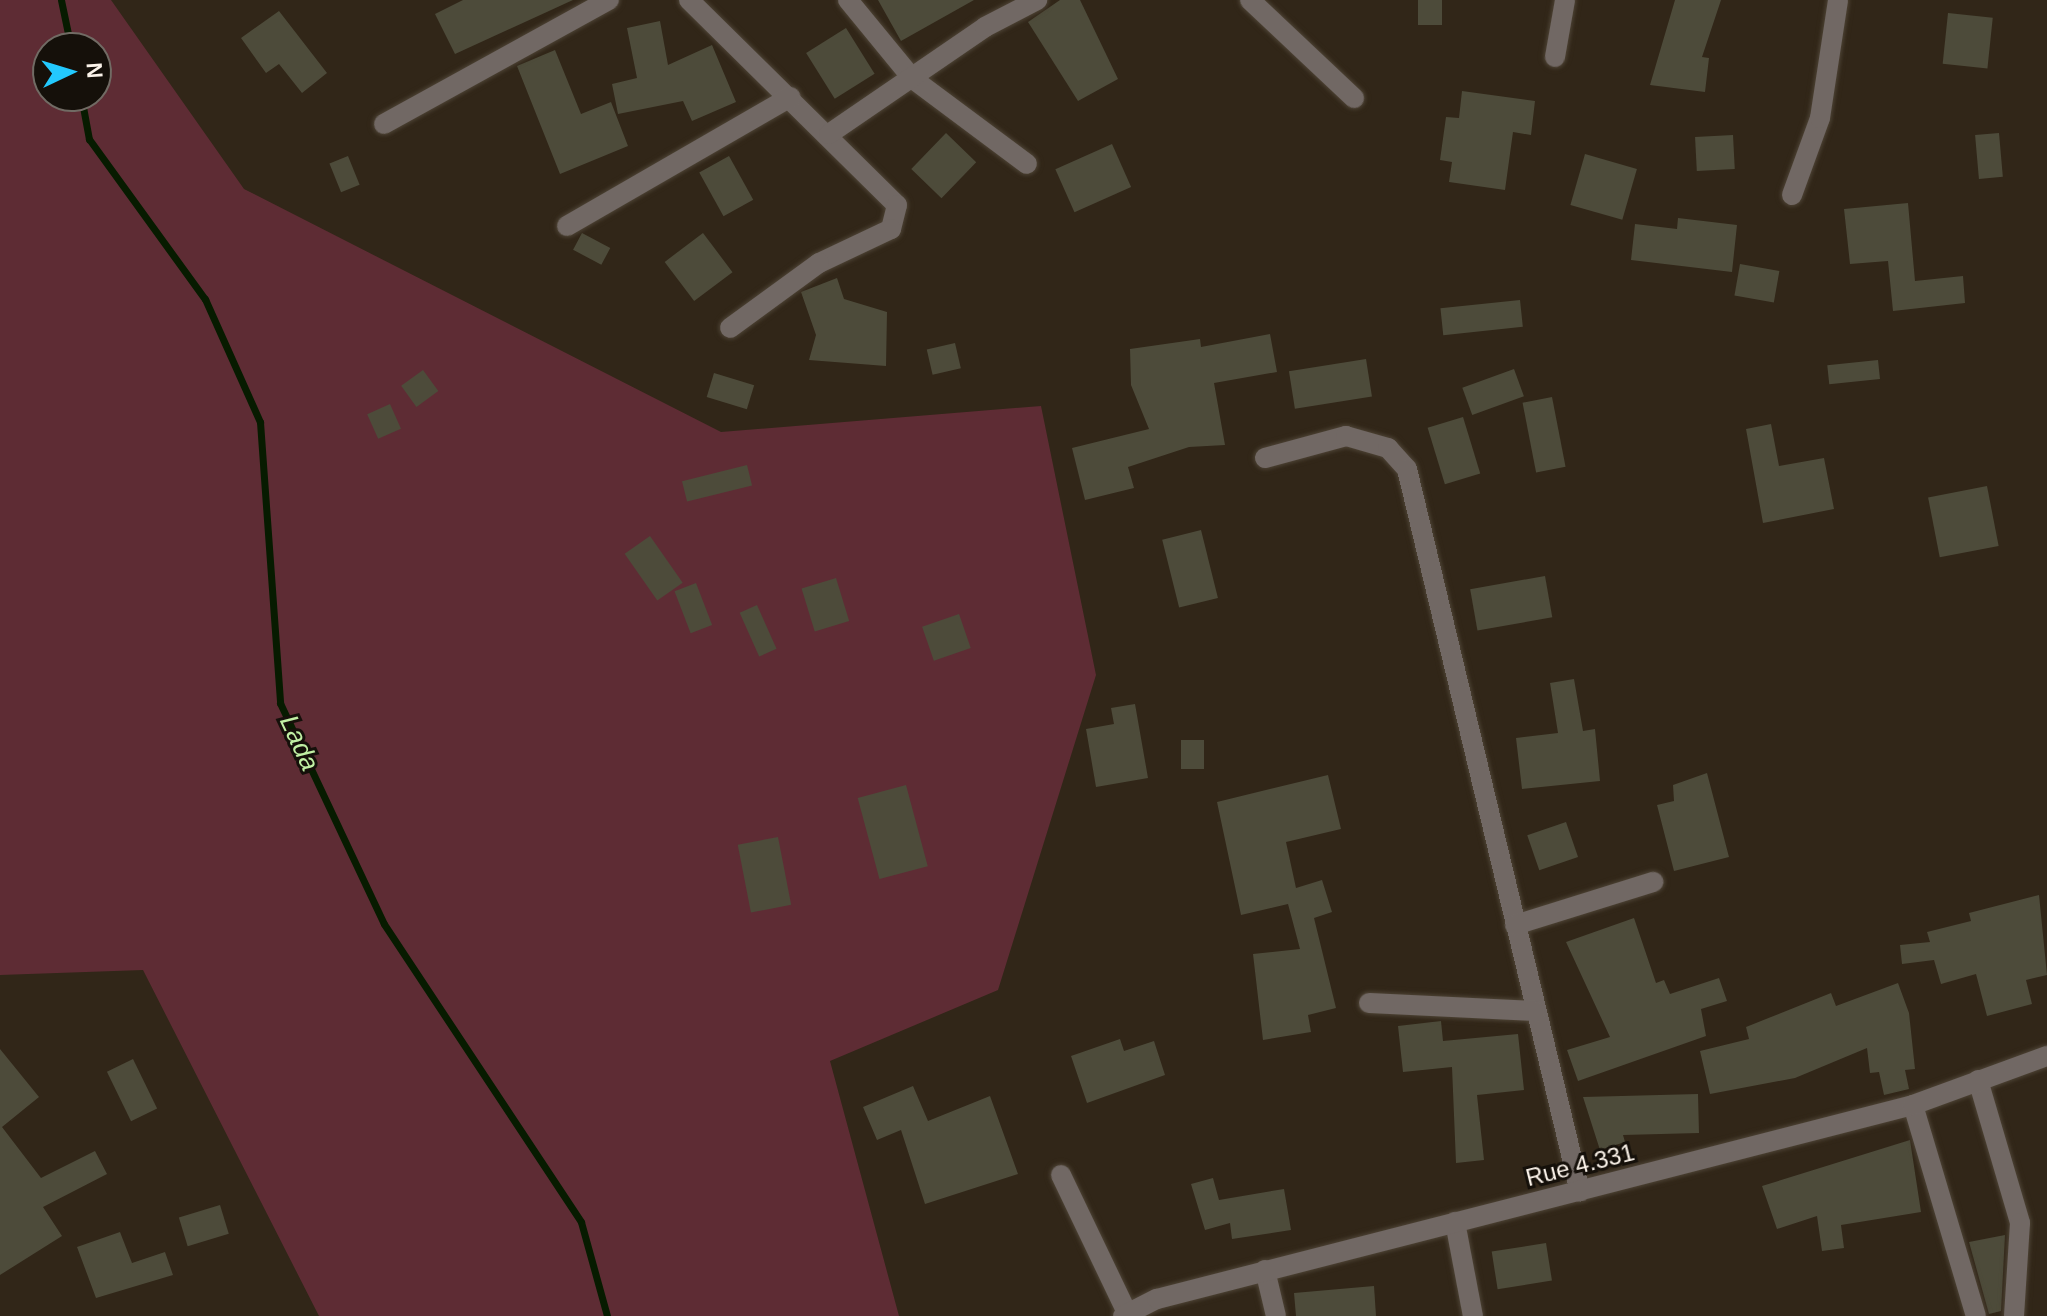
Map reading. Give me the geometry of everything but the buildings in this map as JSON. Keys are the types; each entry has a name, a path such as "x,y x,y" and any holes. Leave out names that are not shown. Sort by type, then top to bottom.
{"street":[{"path":"384,124 609,0"},
{"path":"689,0 829,134 897,205 897,220 819,263 730,328"},
{"path":"848,0 913,79 1027,164"},
{"path":"829,134 985,27 1037,0"},
{"path":"1250,0 1354,98"},
{"path":"1555,57 1565,0"},
{"path":"1792,195 1820,118 1838,0"},
{"path":"567,226 790,97"},
{"path":"1265,458 1346,436 1388,448 1407,469 1580,1192"},
{"path":"1515,925 1653,882"},
{"path":"1369,1003 1535,1011"},
{"name":"Rue 4.331","path":"1125,1314 1265,1270 1913,1105 2047,1056"},
{"path":"1978,1080 2020,1223 2014,1316"},
{"path":"1913,1105 1976,1316"},
{"path":"1061,1175 1125,1314"},
{"path":"1455,1222 1473,1316"},
{"path":"1265,1270 1276,1316"}],"shaded area":[{"path":"0,0 111,0 244,189 721,432 1041,406 1096,675 998,990 830,1061 899,1316 319,1316 143,970 0,975"}],"waterway":[{"name":"Lada","path":"61,0 68,32"},
{"name":"Lada","path":"84,112 89,139 205,299 260,422 280,703 384,924 581,1222 607,1316"}]}
